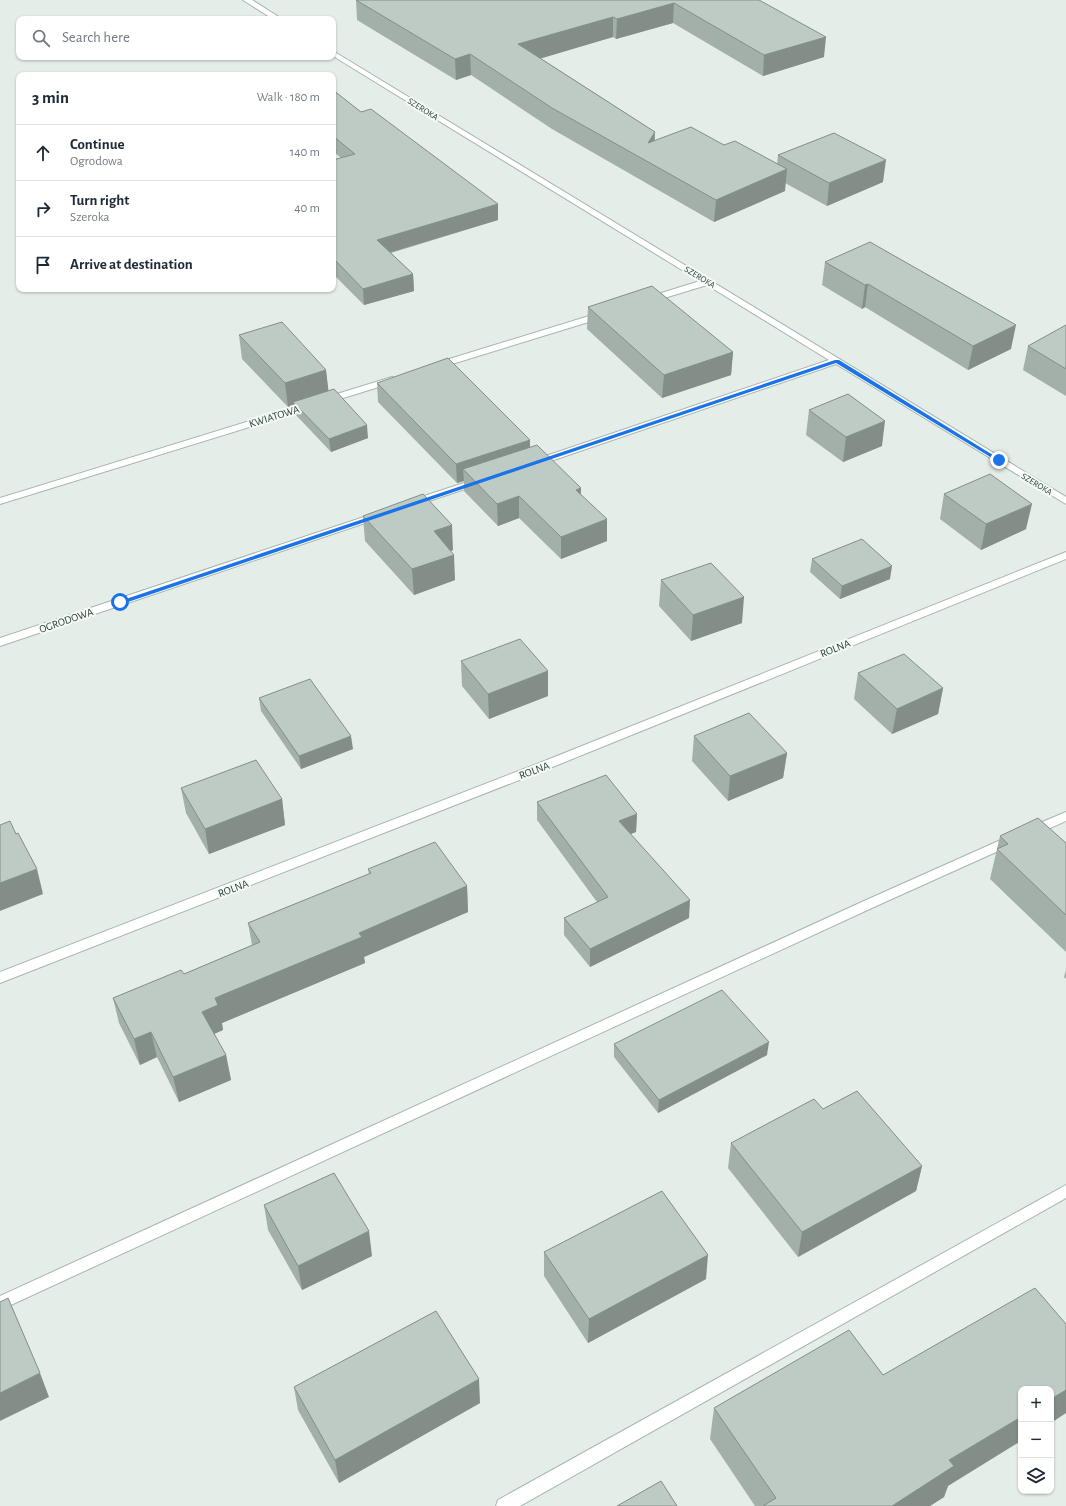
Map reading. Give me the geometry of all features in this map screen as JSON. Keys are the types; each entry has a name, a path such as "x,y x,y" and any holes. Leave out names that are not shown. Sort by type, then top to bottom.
{"street":[{"path":"247,0 273,16"},
{"name":"SZEROKA","path":"336,55 1066,501"},
{"path":"639,303 708,282"},
{"path":"426,369 609,312"},
{"path":"528,465 837,361"},
{"name":"KWIATOWA","path":"0,501 403,376"},
{"name":"OGRODOWA","path":"0,642 490,478"},
{"name":"ROLNA","path":"0,978 551,763 1066,555"},
{"path":"0,1303 869,904 1066,816"},
{"path":"504,1506 1066,1191"}],"building":[{"path":"356,0 759,0 826,37 764,55 674,3 617,19 613,17 518,44 655,132 648,143 691,127 724,145 735,141 787,169 716,200 552,108 470,54 455,59"},
{"path":"336,92 361,112 371,109 498,204 377,240 413,274 363,289 336,261 336,159 355,154 336,138"},
{"path":"834,133 886,160 829,183 778,155"},
{"path":"870,242 1016,325 973,346 868,284 865,285 825,262"},
{"path":"652,286 733,352 664,375 588,307"},
{"path":"282,322 326,370 285,383 239,335"},
{"path":"1066,325 1066,369 1028,346"},
{"path":"448,358 530,440 456,464 377,383"},
{"path":"334,389 367,425 329,439 293,402"},
{"path":"848,394 885,421 846,437 809,410"},
{"path":"537,445 581,488 576,490 607,519 561,537 519,496 497,504 463,469"},
{"path":"990,474 1032,504 986,524 944,494"},
{"path":"423,494 452,525 434,531 454,555 412,569 363,516"},
{"path":"862,539 892,566 842,586 812,559"},
{"path":"711,563 744,597 693,615 661,580"},
{"path":"520,639 548,671 488,694 461,661"},
{"path":"904,654 943,688 897,709 858,673"},
{"path":"310,679 351,736 299,756 259,698"},
{"path":"749,713 787,753 730,776 694,736"},
{"path":"256,760 282,799 205,829 181,788"},
{"path":"606,775 637,814 619,821 690,900 590,949 564,918 608,897 537,802"},
{"path":"1038,818 1066,843 1066,915 997,849 1008,844 1000,836"},
{"path":"10,821 37,869 0,883 0,825"},
{"path":"435,842 467,886 359,933 362,937 215,998 218,1005 202,1012 226,1055 173,1077 151,1032 134,1039 113,998 181,970 184,974 260,942 248,923 371,873 368,869"},
{"path":"722,990 769,1042 659,1100 614,1044"},
{"path":"857,1091 922,1166 802,1232 731,1143 814,1099 823,1109"},
{"path":"334,1173 369,1231 298,1266 264,1205"},
{"path":"662,1191 708,1255 589,1319 544,1252"},
{"path":"1035,1288 1066,1324 1066,1390 1054,1397 1054,1386 1018,1386 1018,1419 949,1460 954,1466 892,1506 763,1506 776,1498 714,1408 849,1330 883,1375"},
{"path":"8,1298 40,1373 0,1393 0,1302"},
{"path":"436,1311 479,1379 335,1460 294,1387"},
{"path":"661,1481 677,1506 617,1506"}],"route":[{"path":"120,602 837,361 999,460"}]}
